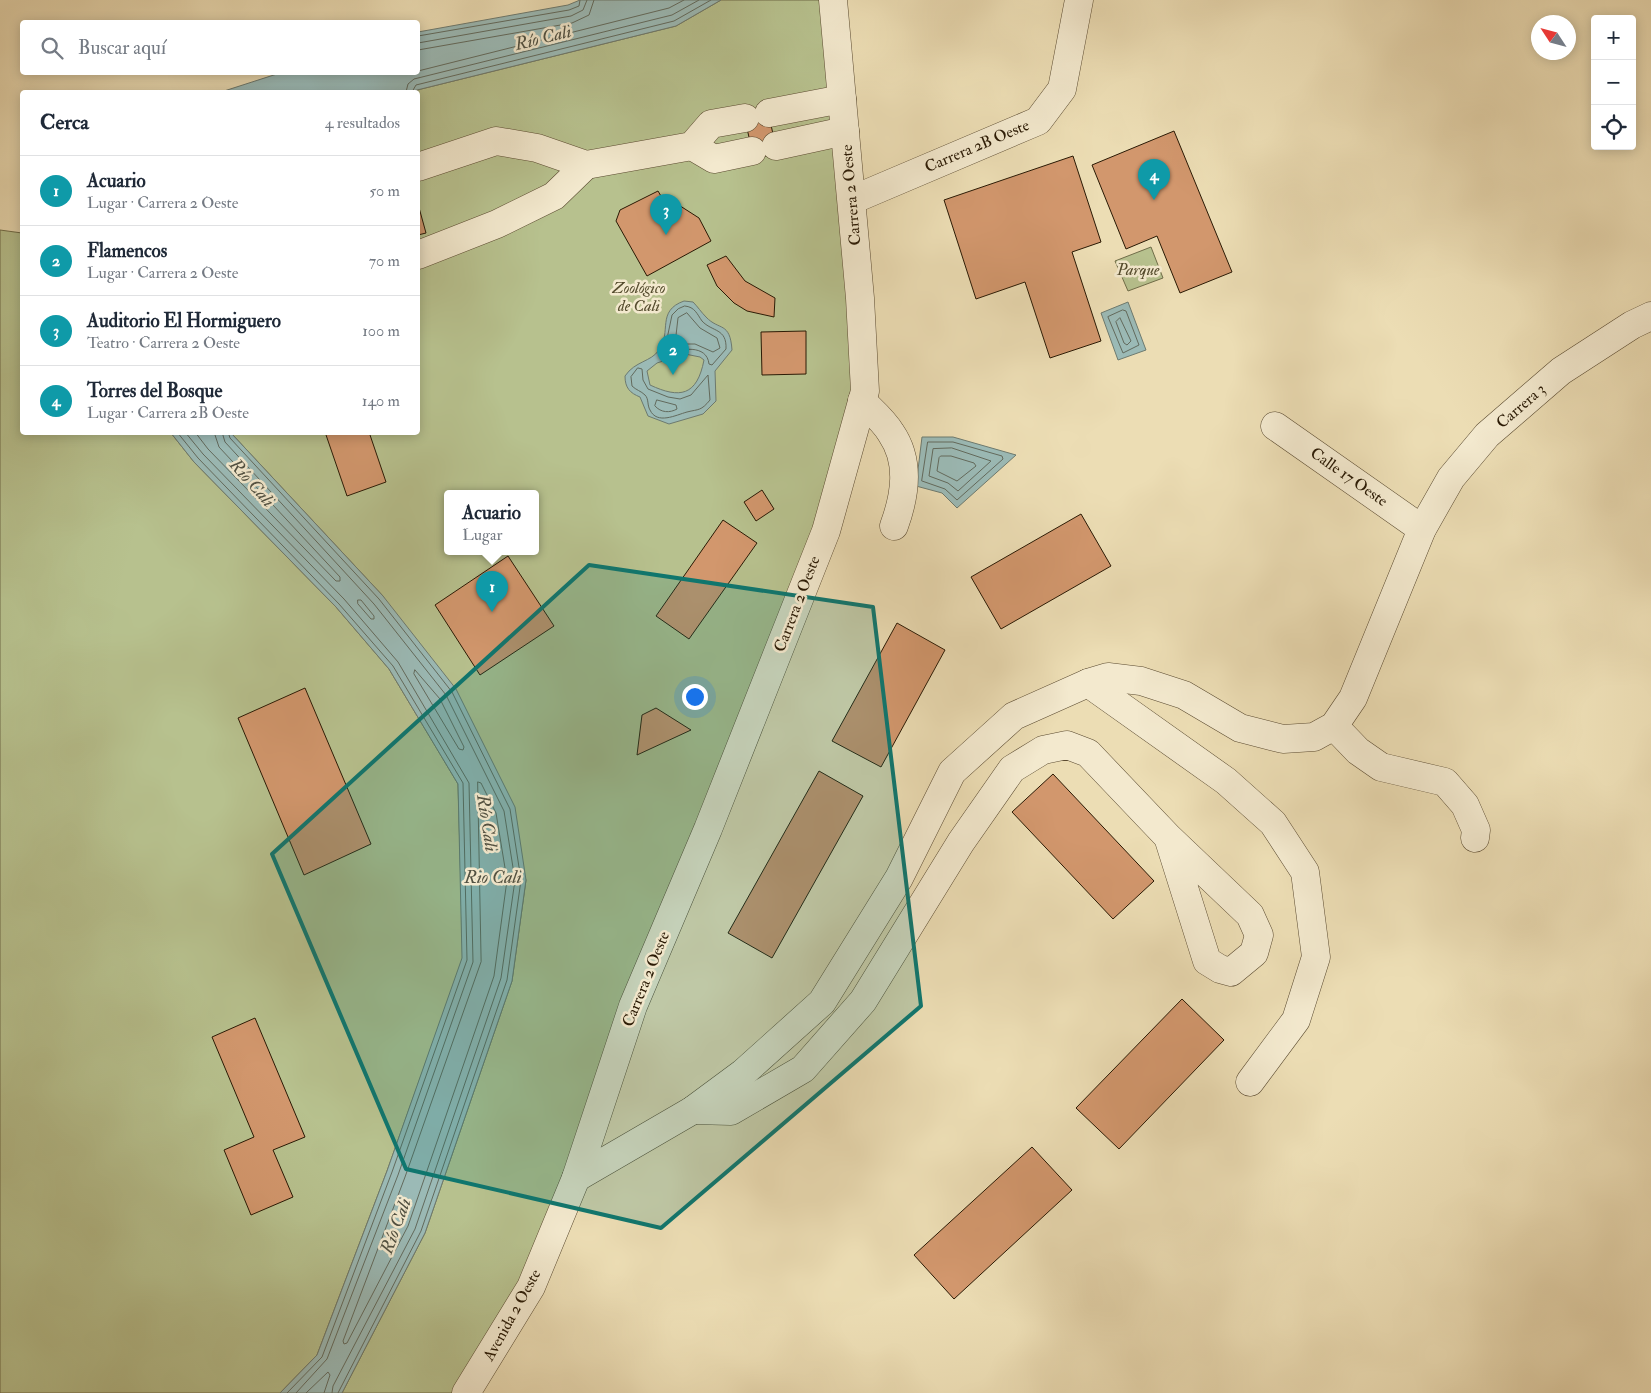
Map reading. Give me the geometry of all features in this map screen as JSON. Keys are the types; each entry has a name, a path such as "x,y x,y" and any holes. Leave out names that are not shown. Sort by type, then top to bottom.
{"street":[{"name":"Carrera 2 Oeste","path":"576,1178 633,1006 708,829 826,531 865,391 852,200 833,0"},
{"name":"Carrera 2B Oeste","path":"852,200 1038,121 1062,89 1079,0"},
{"path":"420,166 496,141 537,148 586,165 692,146 711,124 842,99"},
{"path":"692,146 714,160 845,131"},
{"path":"420,254 497,224 554,196 586,165"},
{"name":"Carrera 3","path":"1334,726 1353,698 1422,529 1451,478 1488,435 1561,371 1632,325 1651,316"},
{"path":"862,401 892,433 904,461 903,500 894,526"},
{"name":"Calle 17 Oeste","path":"1275,426 1422,529"},
{"path":"576,1178 693,1110 743,1073 822,1002 899,878 952,772 1014,716 1088,683 1108,677 1141,681 1184,695 1240,728 1283,739 1314,737 1334,726 1358,751 1381,766 1445,782 1465,805 1476,830 1476,838"},
{"path":"1088,683 1226,781 1273,823 1305,872 1316,957 1296,1020 1250,1082"},
{"path":"693,1110 731,1111 803,1069 862,1001 961,842 1012,769 1043,750 1067,745 1088,753 1168,837"},
{"name":"Avenida 2 Oeste","path":"466,1393 531,1287 576,1178"}],"highlighted area":[{"path":"589,565 873,607 921,1006 661,1228 406,1169 272,854"}],"green space":[{"name":"Zoológico de Cali","path":"721,0 833,0 865,391 576,1178 466,1393 342,1393 425,1233 512,981 526,880 383,596 233,435 420,435 420,90 417,90 676,26"},
{"path":"0,230 20,233 20,435 173,435 194,462 336,607 389,669 458,784 463,958 387,1171 317,1355 280,1393 0,1393"},
{"name":"Parque","path":"1151,247 1163,278 1128,291 1115,261"}],"water":[{"name":"Río Cali","path":"580,0 721,0 676,26 417,90 227,90 274,75 420,75 420,32 568,5"},
{"path":"684,301 693,302 704,315 726,331 731,341 732,350 715,371 716,401 703,414 669,424 648,416 640,397 633,394 627,387 625,376 633,367 652,357 659,350 663,343 667,316 675,305","holes":["685,354 700,357 704,360 701,372 697,381 686,391 670,392 650,385 647,371 657,363"]},
{"path":"1128,302 1146,350 1118,360 1101,313"},
{"name":"Rio Cali","path":"173,435 233,435 383,596 456,689 515,807 526,880 512,981 425,1233 342,1393 280,1393 317,1355 387,1171 462,958 458,784 389,669 336,607 194,462"},
{"path":"922,437 953,437 1016,455 957,508 942,493 916,486"}],"building":[{"path":"767,106 777,153 754,159 743,111"},
{"path":"1174,131 1232,272 1180,293 1157,236 1126,249 1092,165"},
{"path":"1073,156 1101,242 1072,252 1101,341 1050,358 1025,282 976,299 944,200"},
{"path":"658,191 665,203 674,202 699,218 711,241 647,276 616,221 620,210"},
{"path":"420,211 426,233 420,234"},
{"path":"726,256 745,281 775,298 774,317 747,311 734,303 717,286 707,265"},
{"path":"806,331 806,374 762,375 761,332"},
{"path":"326,435 370,435 386,482 347,496"},
{"path":"762,490 774,509 756,521 744,502"},
{"path":"1081,514 1111,566 1001,629 971,577"},
{"path":"723,520 757,543 689,639 656,616"},
{"path":"508,556 554,626 480,675 435,605"},
{"path":"897,623 945,650 881,767 832,741"},
{"path":"305,688 371,844 304,875 238,718"},
{"path":"656,708 691,730 637,755 642,715"},
{"path":"819,771 863,796 772,958 728,933"},
{"path":"1053,774 1154,881 1113,919 1012,812"},
{"path":"1182,999 1224,1040 1119,1149 1076,1108"},
{"path":"255,1018 305,1137 273,1150 293,1197 251,1215 224,1150 254,1137 212,1037"},
{"path":"1032,1147 1072,1190 954,1299 914,1255"}],"place":[{"name":"Torres del Bosque","path":"1154,200"},
{"name":"Auditorio El Hormiguero","path":"666,235"},
{"name":"Flamencos","path":"673,375"},
{"name":"Acuario","path":"492,612"}]}
